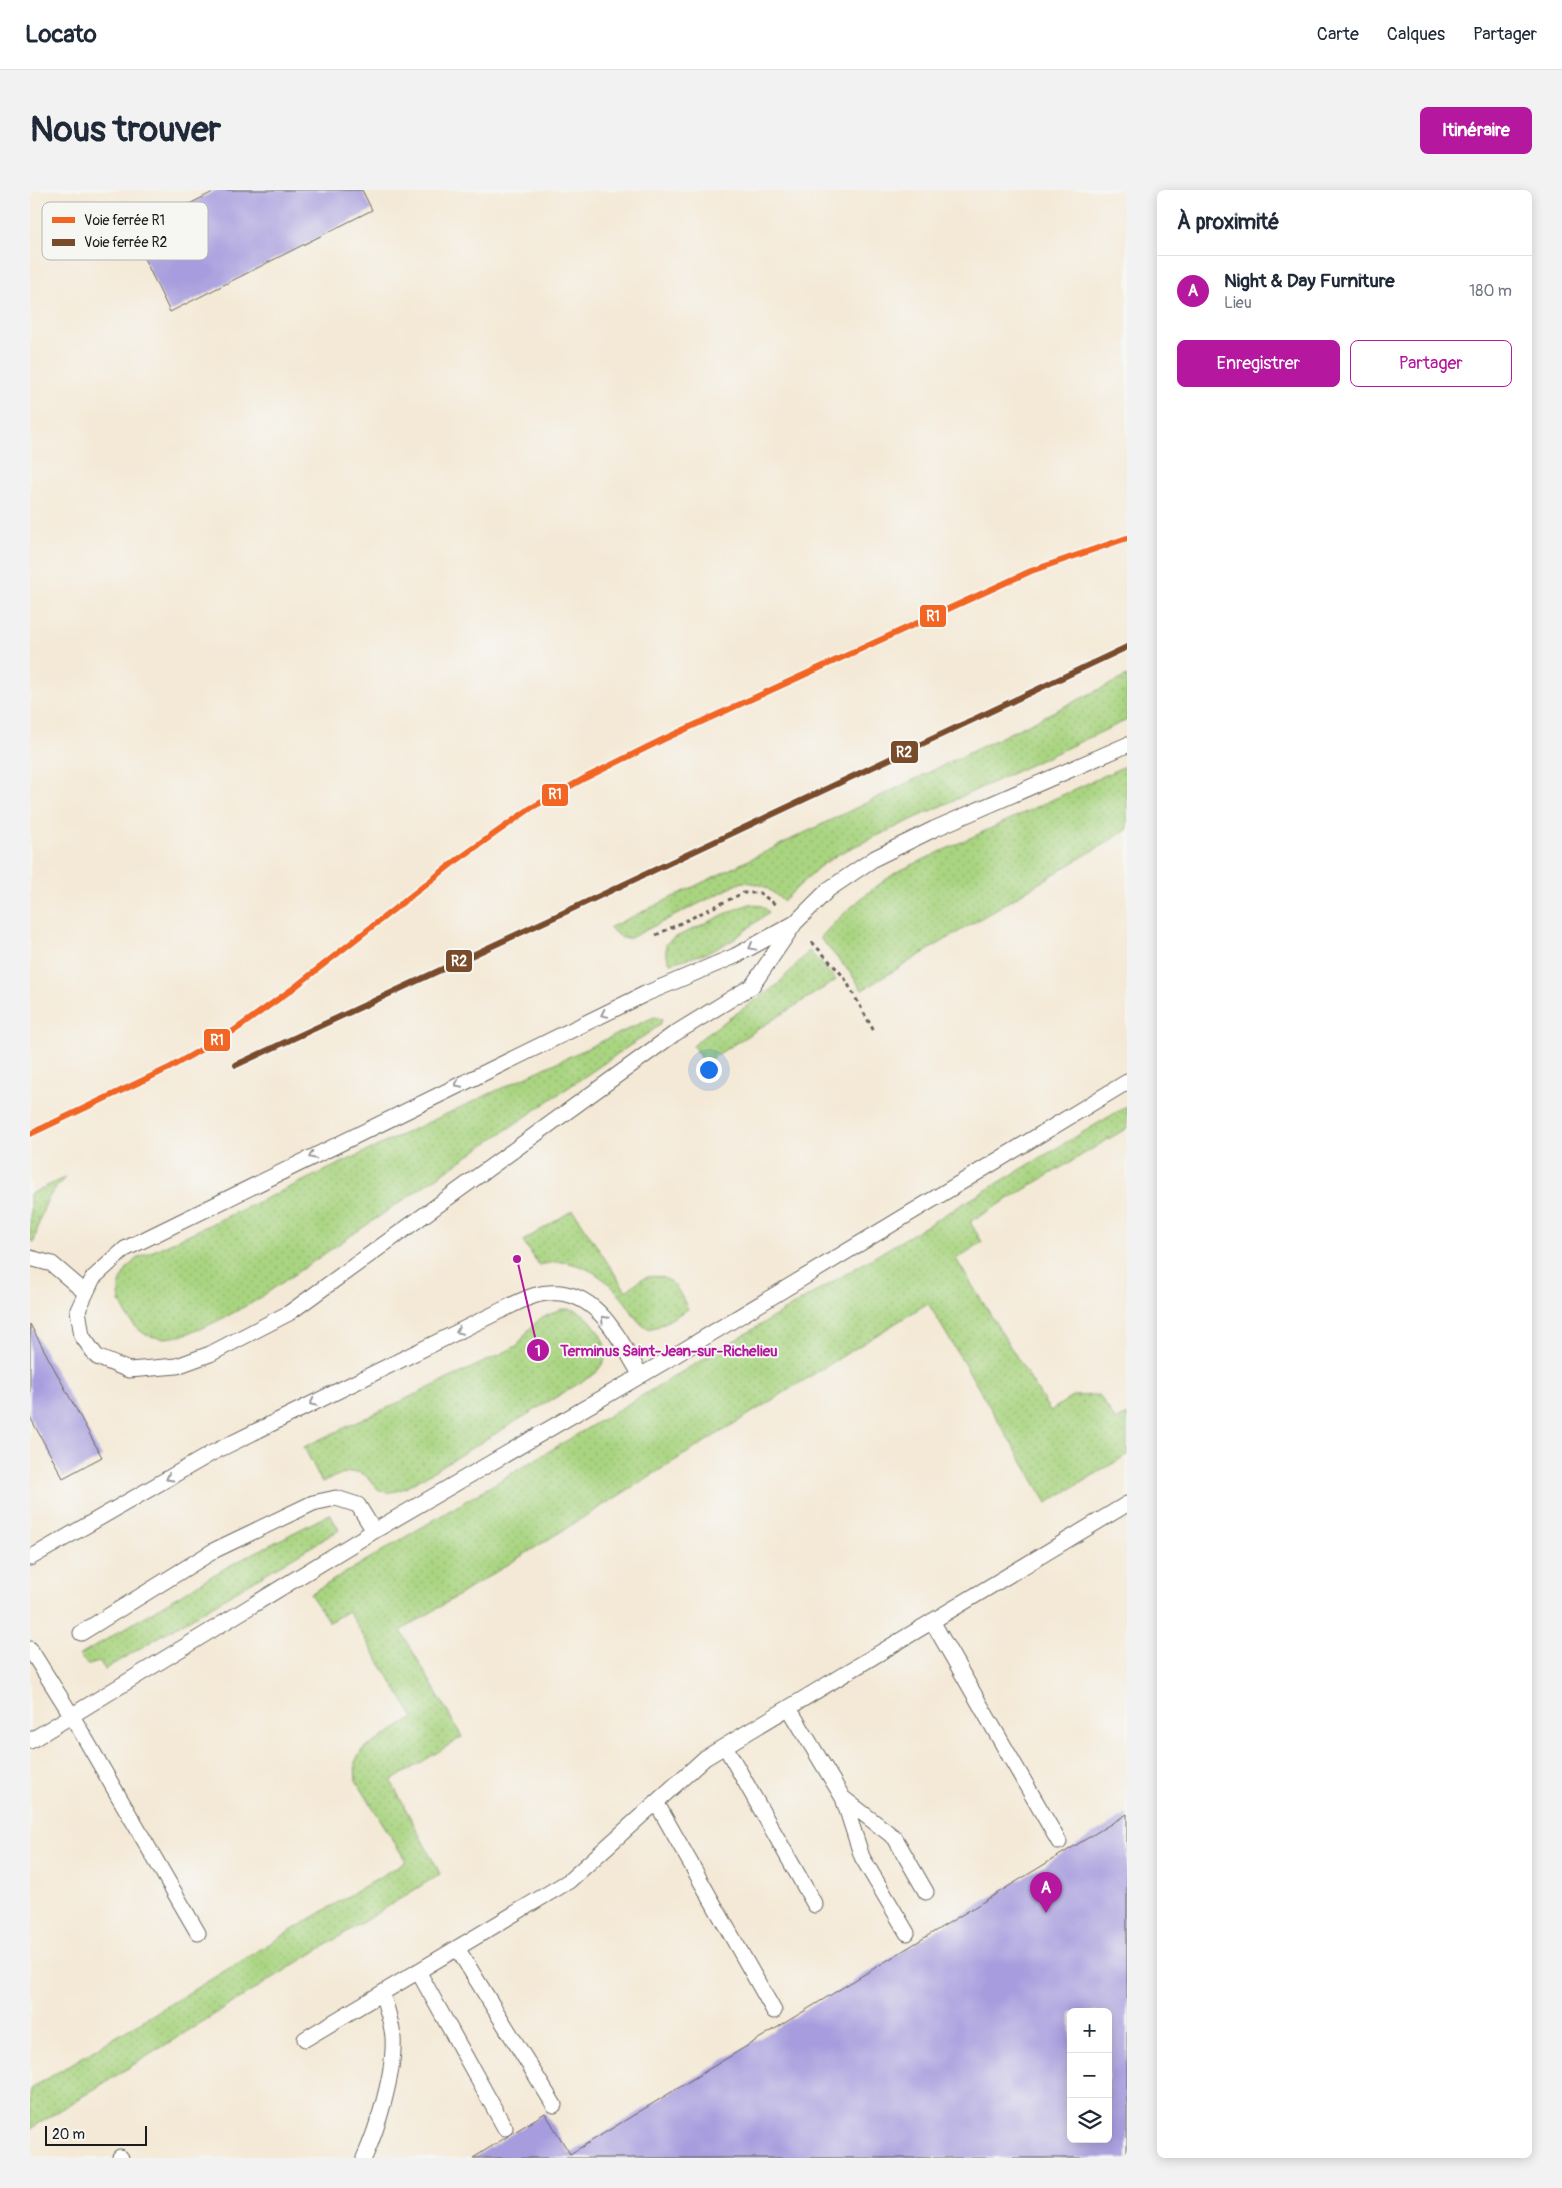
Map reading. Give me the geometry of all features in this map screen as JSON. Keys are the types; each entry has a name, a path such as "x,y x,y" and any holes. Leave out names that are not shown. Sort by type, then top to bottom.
{"lane":[{"path":"795,923 735,956 636,998 125,1249 93,1278 78,1310 82,1336 97,1357 129,1370 177,1366 210,1354 289,1313 674,1034 752,986 795,923 829,889 875,858 934,829 1127,745"},
{"path":"30,1741 374,1531 640,1374 664,1362 1127,1082"},
{"path":"30,1258 52,1264 86,1294"},
{"path":"30,1558 226,1446 498,1312 547,1292 569,1294 587,1300 609,1324 640,1374"},
{"path":"81,1634 216,1550 313,1503 336,1498 358,1505 374,1531"},
{"path":"304,2039 569,1881 705,1758 1127,1504"},
{"path":"932,1621 1059,1842"},
{"path":"30,1649 72,1716 198,1933"},
{"path":"789,1708 843,1798 862,1857 906,1933"},
{"path":"725,1746 815,1905"},
{"path":"843,1798 895,1838 926,1892"},
{"path":"656,1802 774,2011"},
{"path":"457,1948 554,2105"},
{"path":"418,1971 505,2128"},
{"path":"364,2158 372,2140 389,2075 393,2039 382,1993"}],"green space":[{"path":"1127,676 1127,720 840,853 819,867 783,901 765,887 742,882 630,938 622,938 609,928"},
{"path":"1127,765 1127,830 862,990 852,975 820,938 857,902 897,872"},
{"path":"750,904 762,906 769,912 733,940 707,953 670,963 666,953 666,944 672,939"},
{"path":"809,951 836,980 704,1063 693,1046 704,1036 777,985"},
{"path":"654,1017 662,1019 660,1025 255,1301 204,1327 176,1337 162,1338 146,1334 136,1327 126,1314 119,1297 119,1290 124,1273 136,1259"},
{"path":"1127,1106 1127,1128 970,1222 982,1242 956,1259 1050,1411 1073,1396 1099,1395 1116,1421 1127,1415 1127,1455 1047,1503 928,1303 401,1631 462,1737 391,1781 440,1874 30,2129 30,2089 406,1861 356,1780 355,1762 362,1750 414,1718 348,1611 329,1622 310,1594"},
{"path":"66,1177 48,1199 41,1215 34,1242 30,1241 30,1194"},
{"path":"573,1210 626,1291 642,1279 654,1276 661,1277 677,1289 688,1309 659,1326 648,1329 639,1321 615,1290 600,1276 582,1267 562,1262 539,1265 523,1241"},
{"path":"562,1309 580,1312 596,1328 604,1342 606,1355 596,1373 407,1487 386,1492 376,1487 363,1474 356,1472 343,1474 322,1482 304,1447 518,1345 530,1328 541,1318"},
{"path":"330,1514 339,1530 105,1669 99,1662 89,1665 79,1656 225,1568"}],"building":[{"path":"217,190 362,190 372,210 170,312 145,260 208,260 208,202 193,202"},
{"path":"30,1324 102,1457 63,1478 30,1417"},
{"path":"1127,1814 1127,2158 473,2158 545,2113 570,2154"}],"rail line":[{"name":"R1","path":"30,1134 169,1068 235,1030 291,990 453,863 531,808 585,778 664,739 1031,571 1127,538"},
{"name":"R2","path":"236,1065 1127,647"}],"place":[{"name":"Terminus Saint-Jean-sur-Richelieu","path":"517,1259"},
{"name":"Night & Day Furniture","path":"1046,1913"}]}
